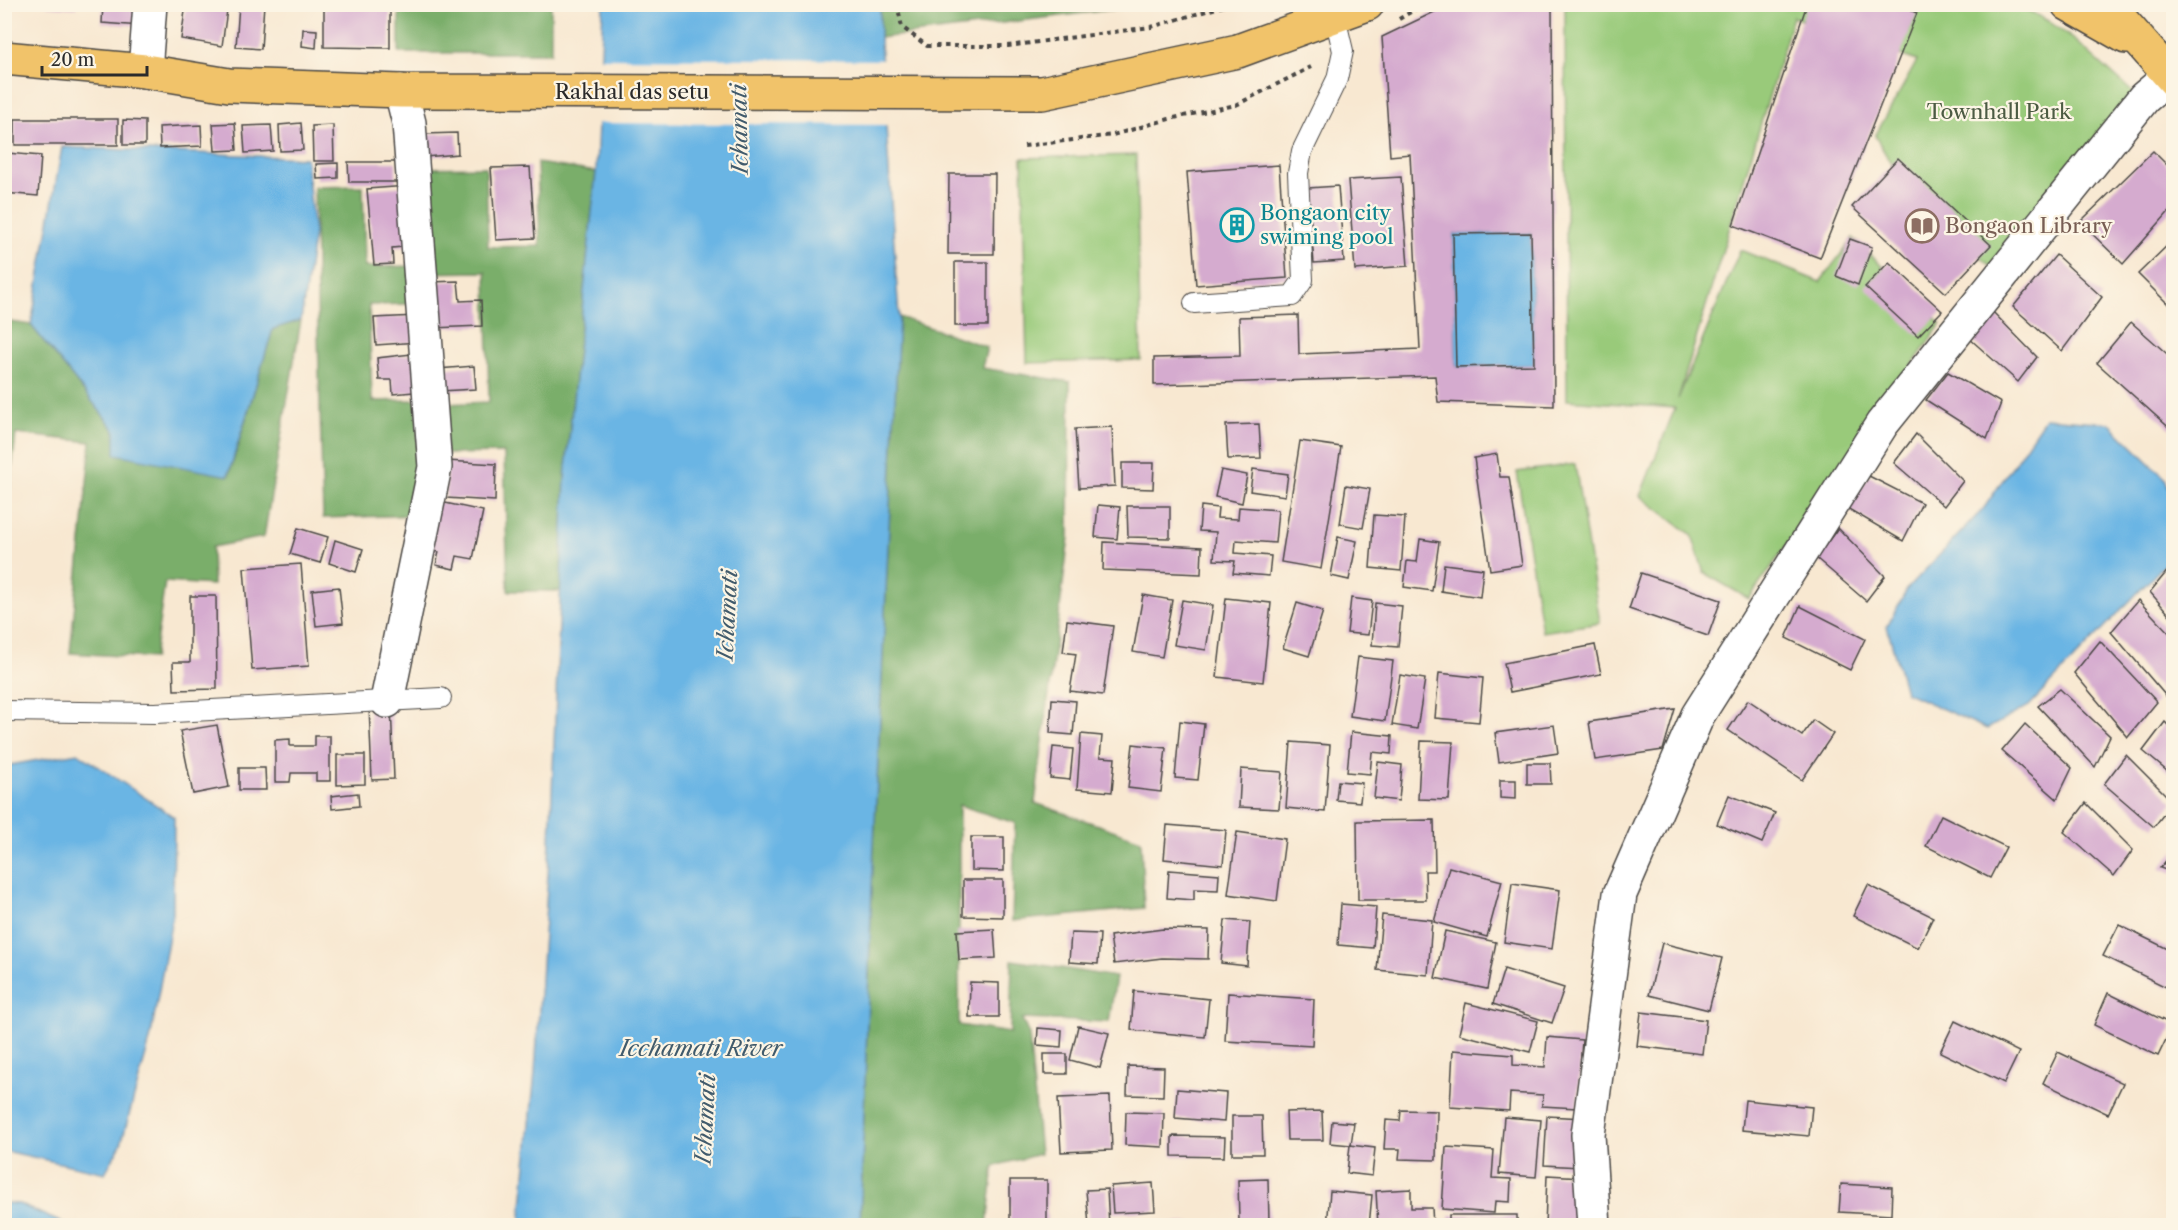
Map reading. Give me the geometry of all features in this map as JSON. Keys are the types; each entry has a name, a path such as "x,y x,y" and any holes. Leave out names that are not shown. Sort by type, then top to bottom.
{"main road":[{"name":"Rakhal das setu","path":"4,58 145,71 229,85 408,91 1042,93 1238,51 1367,4"},
{"path":"2068,4 2143,47"},
{"path":"2107,4 2172,78"}],"street":[{"path":"145,71 150,4"},
{"path":"1594,1226 1588,1136 1620,894 1698,715 1882,424 2144,98 2172,78"},
{"path":"387,701 435,467 408,91"}],"lane":[{"path":"1194,303 1292,296 1303,280 1298,173 1302,152 1337,79 1343,51 1335,17"},
{"path":"4,711 155,713 441,698"}],"path":[{"path":"897,4 902,27 927,46 1008,46 1151,27 1231,4"},
{"path":"1024,146 1113,135 1169,119 1236,105 1343,51"}],"green space":[{"path":"399,5 551,5 551,53 399,53"},
{"path":"880,5 1127,5 1125,8 880,38"},
{"name":"Townhall Park","path":"1565,5 2018,5 2048,21 2076,41 2138,97 1996,271 1902,182 1875,136 1917,61 1793,17 1678,399 1740,250 1820,282 1853,238 1941,324 1749,599 1704,573 1692,535 1640,496 1675,408 1567,400"},
{"path":"1136,155 1141,360 1027,363 1022,158"},
{"path":"537,163 596,172 565,478 561,591 508,591 504,453 446,454 445,404 489,402 486,272 412,273 412,304 369,305 372,401 417,400 420,515 323,518 314,187 363,186 365,267 422,266 419,168 486,167 488,247 540,246"},
{"path":"899,317 987,347 982,368 1070,382 1069,537 1035,803 1141,840 1144,908 1012,921 1015,823 959,805 959,1025 1010,1033 1012,960 1116,977 1109,1022 1022,1019 1029,1035 1040,1154 994,1166 987,1225 860,1226 872,886"},
{"path":"301,320 264,537 212,547 213,585 165,582 154,658 70,653 91,442 16,434 7,509 5,508 5,321 31,325 115,430 229,475 273,329"},
{"path":"1575,464 1600,623 1542,632 1517,472"}],"water":[{"name":"Icchamati River","path":"603,5 880,5 880,38 899,317 872,886 860,1225 520,1226 535,1072 550,842 565,478 596,172"},
{"path":"62,147 306,158 314,233 301,320 273,329 228,476 115,454 115,430 31,325"},
{"path":"1531,233 1534,365 1456,367 1453,234"},
{"path":"2045,418 2109,423 2165,478 2173,500 2173,556 2029,706 1987,729 1905,692 1887,626 1908,588 1984,508"},
{"path":"78,753 174,817 173,913 150,1040 121,1144 105,1173 5,1151 5,766"},
{"path":"4,1203 19,1204 67,1225 5,1225"}],"pier":[{"path":"598,58 885,60 889,125 595,123"}],"building":[{"path":"47,4 76,4 76,8 47,6"},
{"path":"103,4 143,4 141,26 102,23"},
{"path":"186,4 227,10 222,46 181,39"},
{"path":"239,4 264,4 261,49 236,47"},
{"path":"324,4 390,4 390,48 324,47"},
{"path":"1451,4 1552,4 1554,406 1438,402 1435,376 1154,385 1154,358 1240,356 1239,317 1298,315 1299,354 1420,349 1410,154 1390,156 1382,37","holes":["1531,233 1534,365 1456,367 1453,234"]},
{"path":"1807,4 1896,4 1917,13 1820,258 1733,225"},
{"path":"303,29 317,30 316,48 302,46"},
{"path":"15,119 118,119 118,145 15,145"},
{"path":"123,120 145,121 145,145 123,145"},
{"path":"235,123 237,150 215,151 213,124"},
{"path":"301,123 303,150 280,151 279,125"},
{"path":"201,125 202,146 160,148 159,127"},
{"path":"271,125 273,151 245,153 243,126"},
{"path":"333,125 334,161 313,161 312,126"},
{"path":"457,133 458,154 425,157 424,134"},
{"path":"2153,151 2174,172 2174,206 2123,264 2080,222"},
{"path":"7,153 41,156 38,196 4,193"},
{"name":"Bongaon Library","path":"1898,158 1991,245 1946,293 1852,207"},
{"path":"348,162 396,162 396,182 349,182"},
{"path":"338,163 338,178 317,179 316,164"},
{"name":"Bongaon city swiming pool","path":"1279,165 1287,278 1196,285 1187,172"},
{"path":"530,167 535,238 496,240 491,168"},
{"path":"949,174 995,174 994,254 948,254"},
{"path":"1401,177 1408,266 1355,270 1348,180"},
{"path":"408,186 414,246 392,248 393,264 374,265 367,189"},
{"path":"1338,186 1344,261 1314,263 1308,188"},
{"path":"1850,239 1872,247 1858,285 1836,276"},
{"path":"2174,239 2174,310 2138,274"},
{"path":"2056,255 2102,297 2062,351 2013,307"},
{"path":"955,262 988,262 988,326 955,326"},
{"path":"1889,262 1942,311 1918,336 1865,287"},
{"path":"458,281 460,301 481,300 482,326 432,328 430,282"},
{"path":"1990,309 2037,357 2018,382 1969,338"},
{"path":"417,316 418,342 376,345 374,318"},
{"path":"2131,322 2174,360 2174,432 2097,363"},
{"path":"420,353 424,391 393,394 392,380 379,380 377,358"},
{"path":"474,366 476,389 440,391 438,369"},
{"path":"1948,372 2001,403 1987,439 1926,400"},
{"path":"1259,424 1261,458 1228,459 1226,425"},
{"path":"1112,427 1115,486 1079,488 1075,429"},
{"path":"1916,434 1963,481 1944,506 1894,463"},
{"path":"1300,441 1341,447 1321,569 1281,562"},
{"path":"1497,454 1500,477 1509,477 1522,565 1490,570 1474,458"},
{"path":"447,461 496,464 495,501 446,498"},
{"path":"1122,463 1154,463 1153,489 1122,488"},
{"path":"1253,469 1288,474 1285,496 1250,491"},
{"path":"1221,470 1247,475 1242,503 1215,497"},
{"path":"1869,476 1922,503 1903,541 1847,508"},
{"path":"1346,485 1370,489 1363,528 1340,524"},
{"path":"436,501 483,511 473,559 457,556 454,569 436,565 439,552 425,549"},
{"path":"1098,505 1120,507 1117,539 1095,537"},
{"path":"1127,506 1170,506 1170,538 1128,537"},
{"path":"1201,506 1218,508 1217,518 1238,519 1239,507 1278,510 1275,543 1236,540 1235,553 1271,556 1269,576 1233,573 1235,561 1214,560 1216,532 1199,531"},
{"path":"1374,515 1405,517 1401,571 1370,568"},
{"path":"298,528 328,537 320,563 290,554"},
{"path":"1838,528 1885,576 1866,601 1816,558"},
{"path":"1338,537 1357,541 1349,580 1331,576"},
{"path":"1420,539 1439,542 1432,591 1404,587 1407,561 1417,562"},
{"path":"335,540 363,549 356,572 329,563"},
{"path":"1104,542 1202,547 1201,574 1103,570"},
{"path":"2174,563 2174,620 2150,592"},
{"path":"301,564 309,666 252,670 244,568"},
{"path":"1444,564 1483,569 1480,597 1441,591"},
{"path":"1641,573 1721,600 1708,636 1629,609"},
{"path":"339,587 343,623 316,626 312,590"},
{"path":"1143,595 1172,600 1162,657 1133,652"},
{"path":"190,596 216,596 217,689 174,690 173,662 190,662"},
{"path":"1226,598 1271,603 1263,682 1217,677"},
{"path":"1351,598 1372,601 1368,635 1347,633"},
{"path":"1182,600 1213,605 1206,650 1174,645"},
{"path":"2138,600 2174,638 2174,687 2166,696 2111,632"},
{"path":"1297,603 1323,611 1309,656 1283,648"},
{"path":"1375,603 1402,606 1398,647 1372,645"},
{"path":"1800,606 1865,639 1850,670 1786,638"},
{"path":"1067,620 1113,626 1103,695 1070,691 1076,654 1063,652"},
{"path":"2100,641 2157,702 2128,737 2074,673"},
{"path":"1595,645 1601,674 1510,692 1504,663"},
{"path":"1358,657 1393,661 1385,721 1350,716"},
{"path":"1439,673 1483,678 1479,722 1435,718"},
{"path":"1400,675 1425,679 1417,729 1392,725"},
{"path":"2060,689 2110,736 2095,767 2038,706"},
{"path":"1052,699 1076,701 1073,735 1050,733"},
{"path":"1748,700 1802,736 1813,720 1833,734 1802,780 1728,730"},
{"path":"391,705 394,779 372,780 369,706"},
{"path":"1675,709 1663,750 1595,760 1589,722"},
{"path":"1180,721 1204,724 1198,780 1175,778"},
{"path":"2165,722 2174,731 2174,777 2143,751"},
{"path":"2025,724 2072,768 2057,799 2002,751"},
{"path":"217,725 229,787 193,794 180,731"},
{"path":"1554,725 1558,753 1499,762 1495,733"},
{"path":"1351,732 1392,736 1391,754 1372,752 1370,774 1347,772"},
{"path":"1081,734 1102,736 1100,757 1115,758 1112,792 1077,789"},
{"path":"315,736 330,736 330,781 316,781 316,773 291,773 290,782 275,782 275,740 290,739 290,746 315,746"},
{"path":"1421,741 1453,742 1449,800 1418,799"},
{"path":"1291,742 1330,745 1325,812 1286,808"},
{"path":"1133,744 1166,748 1161,792 1128,788"},
{"path":"1053,747 1073,749 1070,780 1050,778"},
{"path":"337,755 365,755 365,784 337,785"},
{"path":"2126,755 2173,802 2154,827 2104,784"},
{"path":"1378,762 1402,765 1399,801 1374,798"},
{"path":"1527,763 1550,763 1551,784 1527,784"},
{"path":"239,768 265,768 266,790 239,790"},
{"path":"1241,769 1282,772 1279,809 1239,807"},
{"path":"1500,780 1516,780 1516,799 1500,798"},
{"path":"1338,781 1362,783 1360,802 1336,800"},
{"path":"358,793 359,806 332,809 331,796"},
{"path":"1729,795 1775,813 1762,843 1717,824"},
{"path":"2086,803 2133,850 2114,876 2064,832"},
{"path":"1941,815 2006,847 1990,878 1926,846"},
{"path":"1434,820 1435,871 1425,871 1426,900 1358,900 1357,821"},
{"path":"1167,825 1226,830 1223,865 1164,859"},
{"path":"1237,832 1285,839 1277,901 1228,894"},
{"path":"971,837 1004,837 1004,871 971,870"},
{"path":"2174,851 2174,873 2160,868"},
{"path":"1449,867 1502,881 1487,937 1434,922"},
{"path":"1169,870 1219,874 1218,890 1194,889 1194,900 1167,898"},
{"path":"963,880 1003,880 1003,917 963,916"},
{"path":"1512,883 1560,890 1552,949 1504,942"},
{"path":"1868,885 1933,917 1918,948 1853,916"},
{"path":"1341,904 1376,907 1373,948 1338,945"},
{"path":"1382,915 1432,920 1428,975 1377,970"},
{"path":"1225,920 1250,922 1247,966 1221,963"},
{"path":"2119,925 2174,952 2174,976 2168,988 2103,956"},
{"path":"994,929 996,958 959,960 957,931"},
{"path":"1163,929 1209,930 1208,959 1162,958 1114,964 1110,936"},
{"path":"1445,931 1496,942 1487,989 1435,978"},
{"path":"1071,933 1100,934 1098,964 1069,962"},
{"path":"1662,943 1722,958 1709,1010 1649,995"},
{"path":"1504,969 1564,988 1552,1023 1493,1004"},
{"path":"970,982 999,983 999,1017 969,1017"},
{"path":"1134,991 1209,999 1205,1037 1131,1030"},
{"path":"1228,993 1314,999 1312,1046 1225,1041"},
{"path":"2108,993 2173,1025 2158,1056 2094,1025"},
{"path":"1466,1003 1538,1021 1530,1052 1459,1034"},
{"path":"1641,1012 1706,1020 1702,1054 1637,1046"},
{"path":"1955,1021 2019,1052 2004,1083 1940,1052"},
{"path":"1078,1026 1109,1033 1100,1068 1070,1060"},
{"path":"1038,1028 1062,1030 1061,1047 1037,1045"},
{"path":"1547,1037 1582,1040 1577,1108 1542,1106 1543,1095 1510,1093 1509,1111 1450,1107 1453,1050 1513,1055 1513,1065 1545,1067"},
{"path":"2058,1052 2123,1083 2108,1114 2043,1083"},
{"path":"1044,1054 1067,1054 1067,1074 1044,1074"},
{"path":"1128,1066 1164,1067 1163,1096 1127,1095"},
{"path":"1177,1089 1226,1093 1224,1122 1175,1118"},
{"path":"1110,1096 1112,1150 1061,1152 1058,1098"},
{"path":"1745,1100 1812,1107 1809,1136 1742,1130"},
{"path":"1401,1110 1437,1111 1436,1160 1399,1159 1400,1149 1384,1149 1386,1120 1400,1121"},
{"path":"1322,1111 1323,1140 1287,1140 1286,1112"},
{"path":"1126,1112 1164,1113 1163,1147 1125,1145"},
{"path":"1232,1116 1262,1116 1263,1154 1232,1154"},
{"path":"1547,1116 1583,1118 1580,1167 1544,1165"},
{"path":"1504,1117 1541,1120 1536,1177 1499,1174"},
{"path":"1332,1121 1354,1123 1351,1145 1330,1143"},
{"path":"1172,1136 1225,1137 1224,1157 1172,1156"},
{"path":"1350,1145 1375,1148 1372,1176 1347,1173"},
{"path":"1446,1147 1494,1150 1492,1178 1511,1179 1510,1202 1495,1201 1494,1213 1442,1209"},
{"path":"1547,1175 1583,1177 1581,1226 1545,1226"},
{"path":"1268,1179 1269,1222 1239,1222 1238,1180"},
{"path":"1010,1180 1047,1180 1047,1226 1010,1226"},
{"path":"1153,1183 1155,1211 1113,1213 1111,1186"},
{"path":"1841,1184 1892,1187 1891,1215 1839,1212"},
{"path":"1107,1189 1109,1226 1089,1226 1086,1190"},
{"path":"1411,1189 1411,1208 1432,1208 1433,1226 1378,1226 1376,1191"},
{"path":"1330,1191 1372,1195 1369,1226 1327,1226"},
{"path":"1449,1215 1517,1215 1517,1226 1449,1226"},
{"path":"1159,1223 1227,1223 1227,1226 1159,1226"}],"place":[{"name":"Bongaon city swiming pool","path":"1237,225"},
{"name":"Bongaon Library","path":"1922,226"}],"water label":[{"name":"Ichamati","path":"739,129"},
{"name":"Ichamati","path":"727,615"},
{"name":"Ichamati","path":"705,1119"}]}
